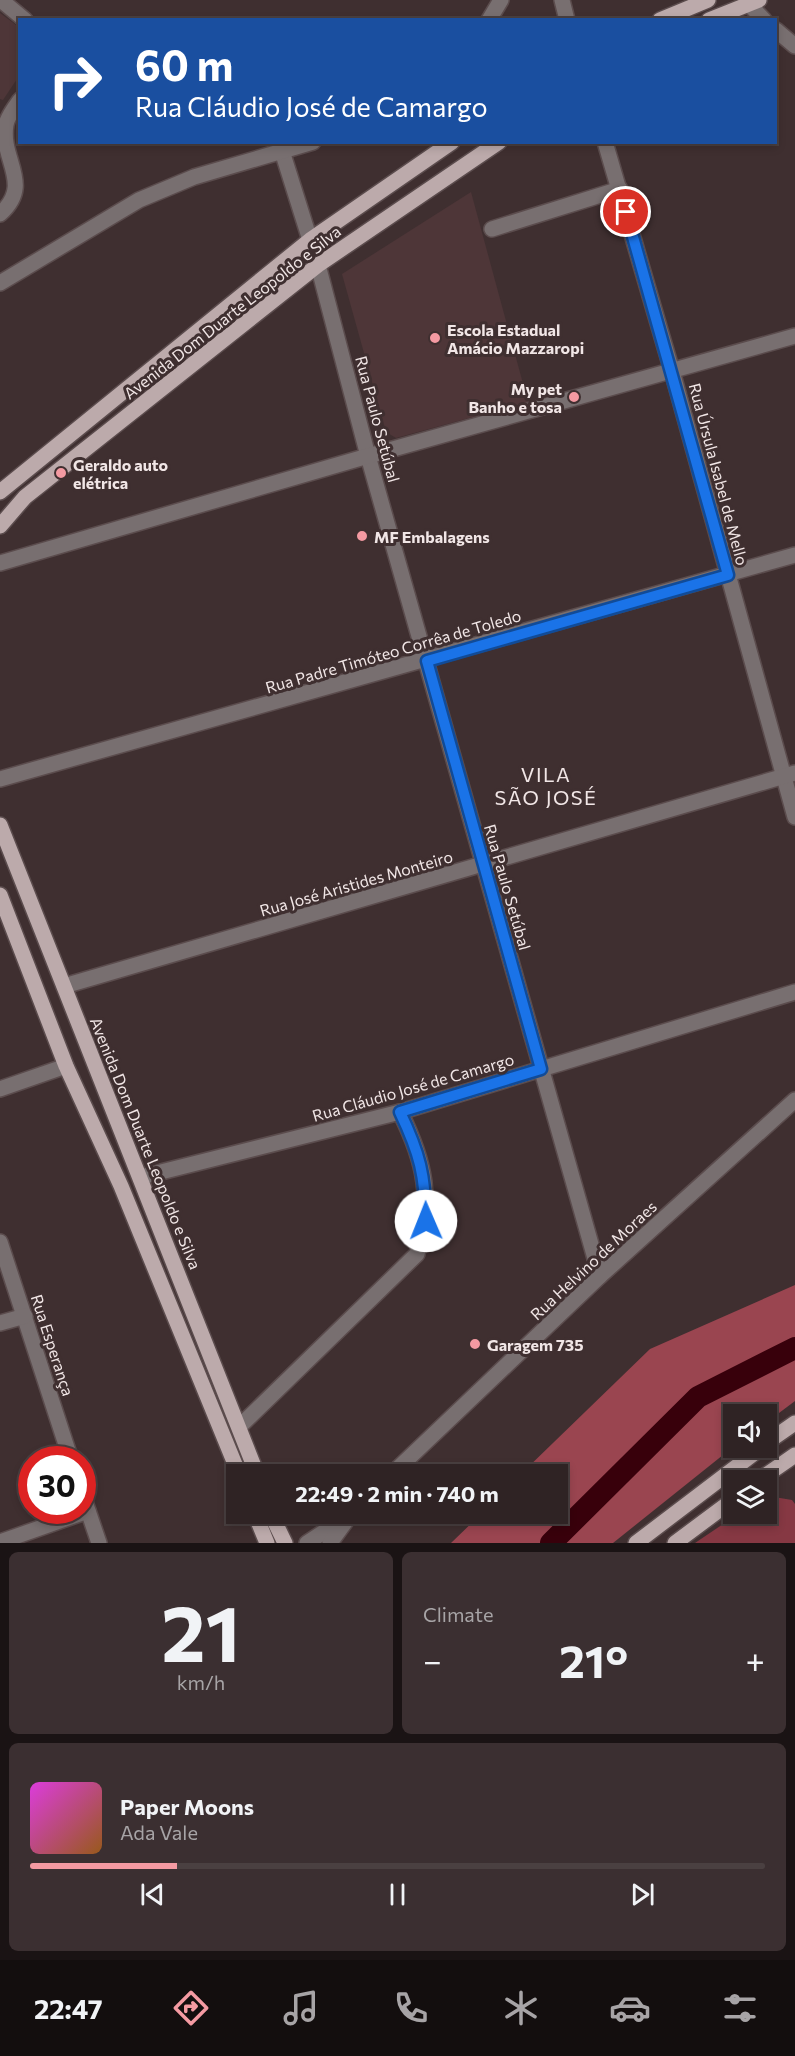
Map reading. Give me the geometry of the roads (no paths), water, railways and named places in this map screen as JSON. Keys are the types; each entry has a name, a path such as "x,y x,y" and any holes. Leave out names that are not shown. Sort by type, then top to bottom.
{"main road":[{"path":"665,18 708,0"},
{"path":"714,18 754,2"},
{"name":"Avenida Dom Duarte Leopoldo e Silva","path":"0,492 310,240 449,144"},
{"name":"Avenida Dom Duarte Leopoldo e Silva","path":"0,526 25,497 318,265 496,144"},
{"path":"232,303 247,321"},
{"name":"Avenida Dom Duarte Leopoldo e Silva","path":"0,825 253,1464"},
{"path":"0,895 66,1066 121,1186 234,1464"},
{"path":"121,1186 141,1177"},
{"path":"777,1435 795,1423"},
{"path":"222,1434 239,1427"},
{"path":"773,1470 795,1455"},
{"path":"636,1543 748,1458"},
{"path":"675,1543 723,1507"},
{"path":"259,1524 267,1543"},
{"path":"276,1524 285,1543"}],"street":[{"path":"1,0 23,18"},
{"path":"490,18 501,0"},
{"path":"562,0 566,18"},
{"path":"754,2 763,18"},
{"path":"777,31 795,46"},
{"path":"0,214 8,207 16,186 6,149 6,124 18,103"},
{"path":"0,283 139,200 194,177 307,144"},
{"name":"Rua Úrsula Isabel de Mello","path":"606,144 672,371 728,575 790,774 795,817"},
{"path":"282,152 310,240"},
{"path":"492,229 620,189"},
{"name":"Rua Paulo Setúbal","path":"318,265 368,456 600,1276"},
{"path":"1,562 795,336"},
{"name":"Rua Padre Timóteo Corrêa de Toledo","path":"0,779 427,661 795,555"},
{"name":"Rua José Aristides Monteiro","path":"64,986 790,774"},
{"name":"Rua Cláudio José de Camargo","path":"141,1177 400,1112 795,992"},
{"path":"0,1089 66,1066"},
{"name":"Rua Helvino de Moraes","path":"403,1464 600,1276 795,1100"},
{"path":"239,1427 417,1254 426,1221 425,1179 413,1140 400,1112"},
{"name":"Rua Esperança","path":"0,1242 67,1446"},
{"path":"0,1323 25,1316"},
{"path":"0,1542 51,1524"},
{"path":"92,1524 99,1543"},
{"path":"307,1543 336,1524"},
{"path":"330,1543 344,1524"}],"waterway":[{"path":"551,1543 698,1397 795,1348"}],"place":[{"name":"Escola Estadual Amácio Mazzaropi","path":"435,338"},
{"name":"My pet Banho e tosa","path":"574,397"},
{"name":"Geraldo auto elétrica","path":"61,473"},
{"name":"MF Embalagens","path":"362,536"},
{"name":"Garagem 735","path":"475,1344"}],"district":[{"name":"VILA SÃO JOSÉ","path":"546,786"}]}
